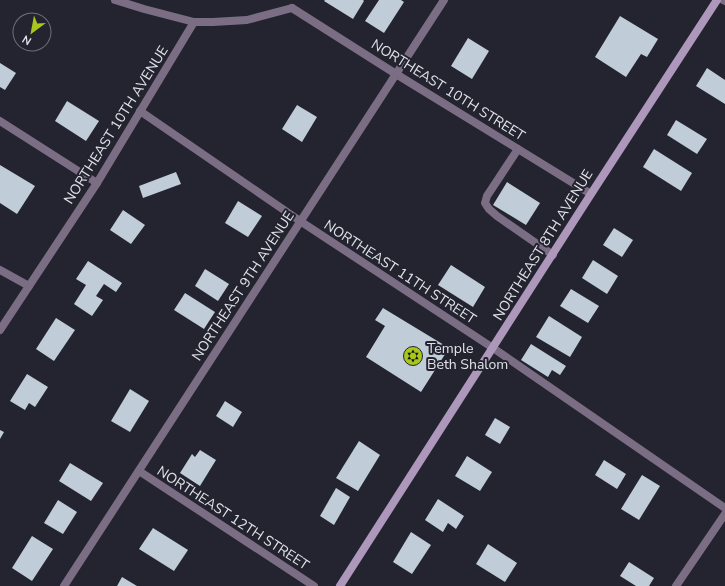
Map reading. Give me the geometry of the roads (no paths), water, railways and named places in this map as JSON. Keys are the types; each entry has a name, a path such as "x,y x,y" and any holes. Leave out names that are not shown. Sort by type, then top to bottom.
{"main road":[{"name":"NORTHEAST 8TH AVENUE","path":"340,586 717,0"}],"street":[{"path":"115,0 144,10 194,22 247,20 291,4"},
{"name":"NORTHEAST 9TH AVENUE","path":"64,586 444,0"},
{"name":"NORTHEAST 10TH STREET","path":"291,4 396,74 592,194"},
{"name":"NORTHEAST 10TH AVENUE","path":"0,330 97,182 194,22"},
{"name":"NORTHEAST 11TH STREET","path":"140,111 300,221 493,348 725,508"},
{"path":"0,121 97,182"},
{"path":"518,149 487,196 485,203 489,209 498,216 553,254"},
{"path":"0,270 29,286"},
{"name":"NORTHEAST 12TH STREET","path":"138,471 314,586"},
{"path":"676,586 725,514"}],"place":[{"name":"Temple Beth Shalom","path":"413,356"}]}
